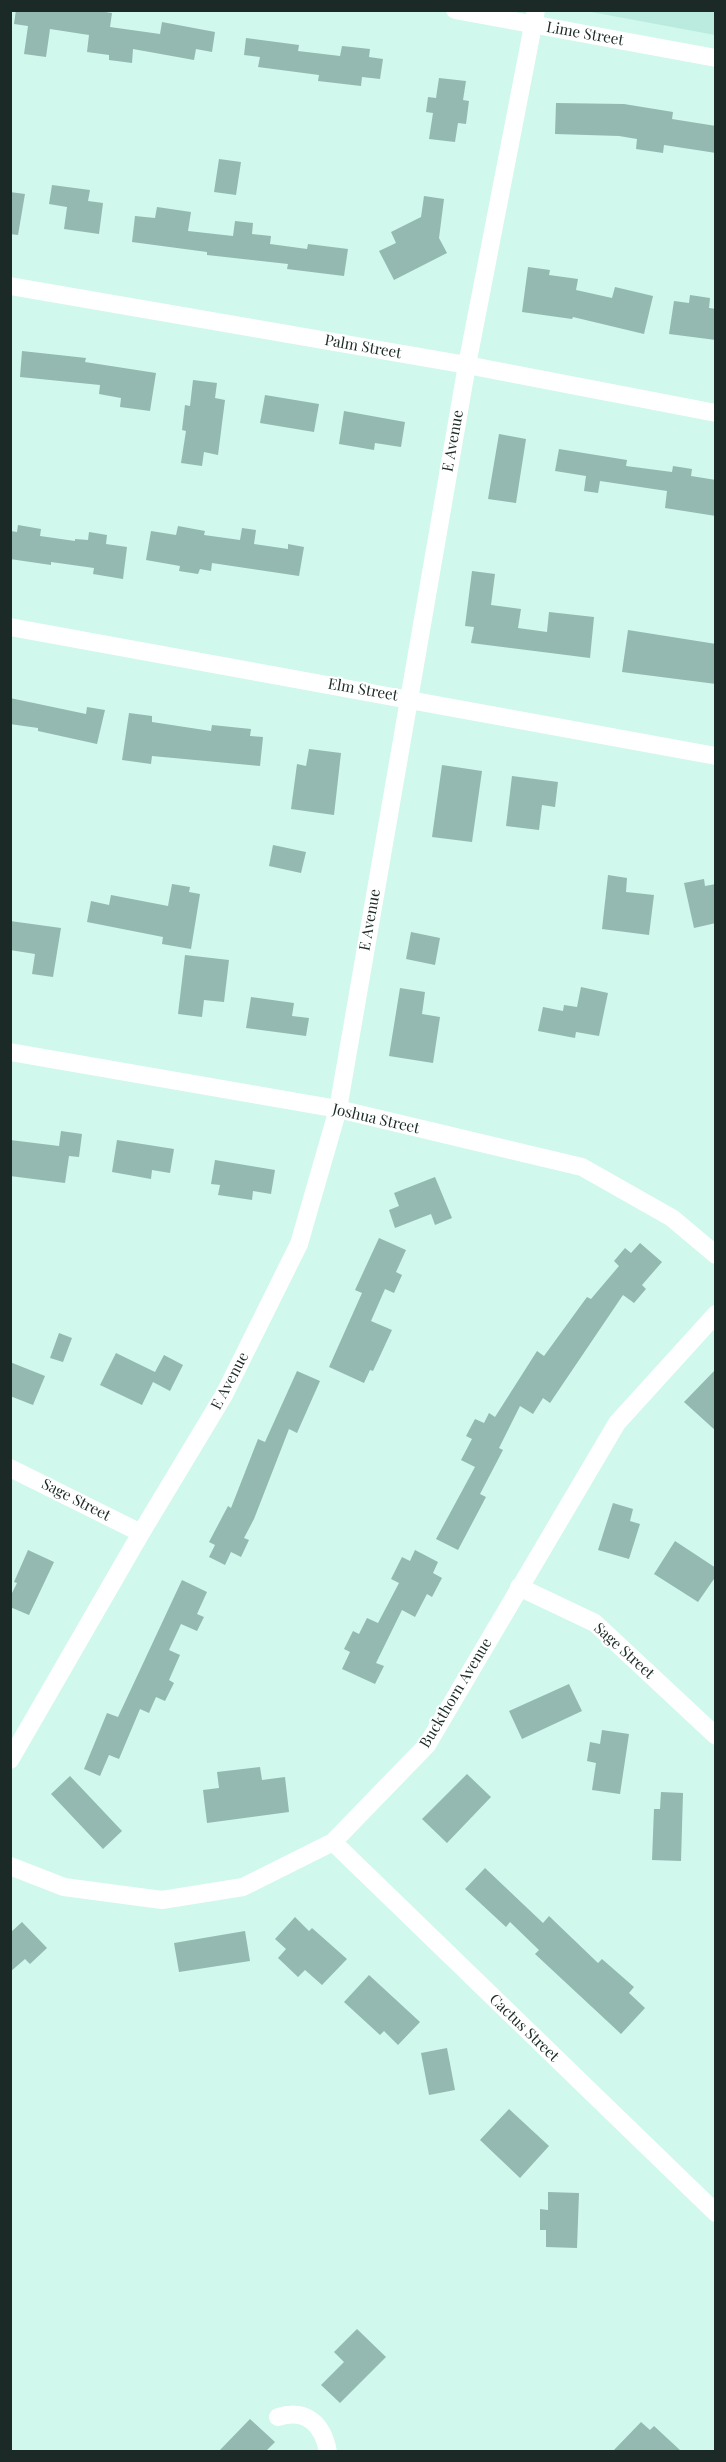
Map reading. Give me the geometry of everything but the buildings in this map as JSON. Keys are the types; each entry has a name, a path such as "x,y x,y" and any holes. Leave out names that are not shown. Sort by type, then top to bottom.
{"street":[{"name":"Lime Street","path":"455,10 535,17 716,58"},
{"name":"E Avenue","path":"10,1760 141,1533 224,1395 299,1244 338,1109 467,365 535,17"},
{"name":"Palm Street","path":"10,286 467,365 716,413"},
{"name":"Elm Street","path":"10,627 716,756"},
{"name":"Joshua Street","path":"10,1052 338,1109 582,1167 672,1218 716,1255"},
{"name":"Buckthorn Avenue","path":"10,1866 64,1887 162,1900 243,1887 333,1842 427,1744 617,1423 716,1314"},
{"name":"Sage Street","path":"10,1468 141,1533"},
{"name":"Sage Street","path":"519,1587 595,1623 716,1736"},
{"name":"Cactus Street","path":"333,1842 716,2213"},
{"path":"278,2417 290,2413 303,2415 314,2422 323,2433 328,2451"}],"shaded area":[{"path":"586,11 715,11 715,35"}]}
